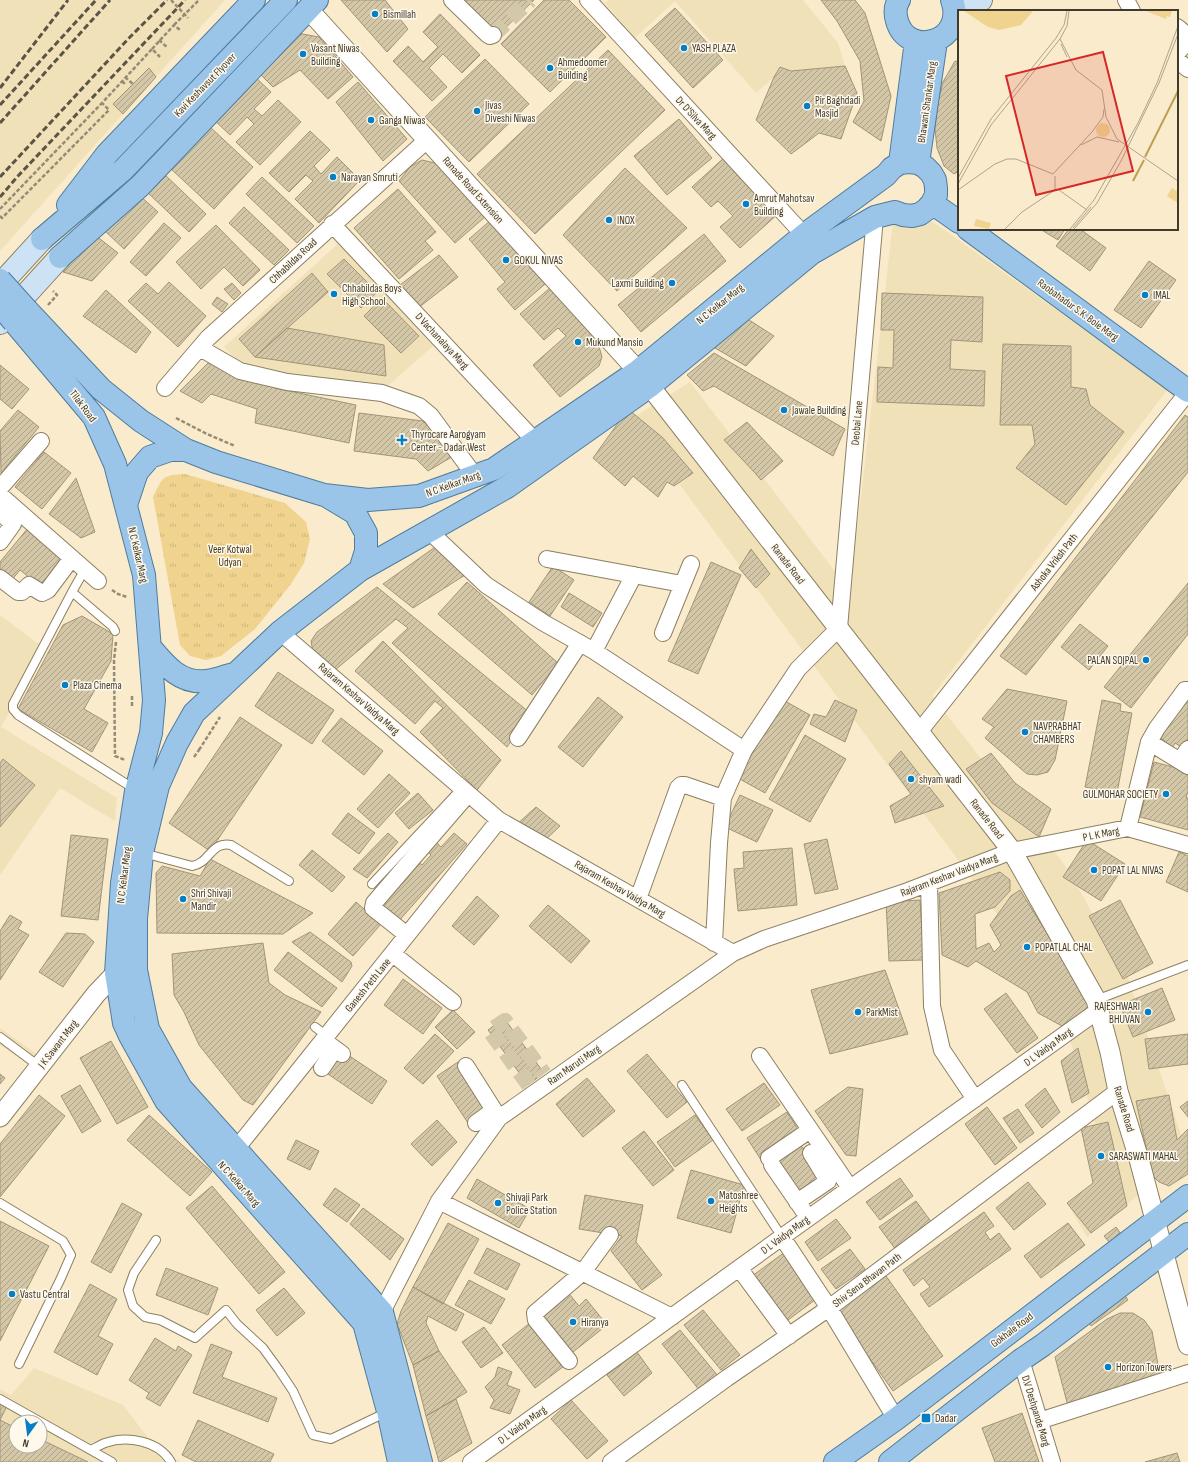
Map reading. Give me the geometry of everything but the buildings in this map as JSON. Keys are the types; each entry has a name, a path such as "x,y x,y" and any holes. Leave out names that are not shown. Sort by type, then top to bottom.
{"main road":[{"path":"0,285 42,239 107,154 254,0"},
{"name":"Kavi Keshavsut Flyover","path":"42,239 123,170 286,0"},
{"path":"899,0 895,15 899,26 906,35 926,41 944,36 951,29 954,20 954,5 981,0"},
{"path":"14,318 60,257 140,186 313,5"},
{"name":"Bhawani Shankar Marg","path":"901,167 926,41"},
{"path":"901,167 927,169 935,180 936,195 932,203 958,221"},
{"name":"N C Kelkar Marg","path":"399,1462 388,1411 364,1323 166,1102 124,1023 116,972 122,883 136,791 151,733 154,700 144,575 126,505 137,472 150,457 170,450 186,450 216,462 324,495 368,500 419,496 494,469 535,441 644,378 804,235 901,167"},
{"name":"Kavi Keshavsut Flyover","path":"60,257 123,170"},
{"name":"N C Kelkar Marg","path":"421,1462 382,1312 181,1088 148,1029 136,970 136,919 142,853 158,786 177,743 194,713 280,632 360,570 507,487 644,378 812,253 875,217 895,212 912,216 920,214 932,203"},
{"name":"Raobahadur S.K. Bole Marg","path":"969,230 1188,391"},
{"path":"0,280 14,318"},
{"path":"0,305 141,421 186,450"},
{"name":"Tilak Road","path":"14,318 94,417 115,464 126,505"},
{"path":"324,495 355,513 366,533 366,551 360,570"},
{"path":"150,646 167,667 187,680 206,681 237,673"},
{"name":"Gokhale Road","path":"835,1462 896,1419 1188,1196"},
{"path":"890,1462 1021,1360 1043,1345 1188,1234"}],"street":[{"path":"452,0 487,34 490,36 493,35"},
{"name":"Dr D'Silva Marg","path":"588,0 804,235"},
{"path":"1126,0 1131,10"},
{"name":"Ranade Road Extension","path":"313,5 427,140 644,378"},
{"path":"1178,28 1188,36"},
{"path":"1178,52 1188,41"},
{"name":"Chhabildas Road","path":"165,388 208,338 332,224 427,140"},
{"name":"Deobai Lane","path":"839,628 875,217"},
{"name":"D Vachanalaya Marg","path":"332,224 535,441"},
{"path":"200,348 240,371 288,382 382,393 419,406 431,416 475,476"},
{"name":"Ranade Road","path":"644,378 1012,851 1098,1005 1118,1091 1139,1159 1188,1345"},
{"name":"Ashoka Vriksh Path","path":"919,732 1188,391"},
{"path":"0,488 41,441"},
{"path":"0,495 98,581"},
{"path":"0,512 14,524 0,542"},
{"path":"0,555 21,531"},
{"path":"429,531 486,585 544,623 594,651 744,750"},
{"path":"0,578 18,592 22,592 29,585 42,593 48,590 72,558"},
{"path":"547,559 682,584"},
{"path":"663,633 691,564"},
{"path":"594,651 634,575"},
{"path":"714,943 719,843 723,798 744,750 798,669 839,628"},
{"name":"Rajaram Keshav Vaidya Marg","path":"280,632 499,820 733,953 764,939 908,891 1012,851"},
{"path":"518,738 580,643"},
{"path":"1128,828 1149,742 1157,728 1185,690 1188,690"},
{"path":"1149,742 1185,759"},
{"path":"638,899 678,788 681,785 685,785 723,798"},
{"path":"408,936 374,908 374,903 465,791"},
{"name":"Ganesh Peth Lane","path":"236,1149 325,1053 392,954 408,936 499,820"},
{"name":"P L K Marg","path":"1012,851 1128,828 1188,845"},
{"path":"929,883 932,1006 942,1050 975,1098"},
{"name":"Ram Maruti Marg","path":"382,1312 439,1201 496,1114 733,953"},
{"path":"392,954 453,1002"},
{"name":"J K Sawant Marg","path":"0,1117 96,994 116,972"},
{"name":"D L Vaidya Marg","path":"472,1462 975,1098 1098,1005"},
{"path":"760,1056 778,1092 810,1130 850,1188"},
{"path":"466,1066 496,1114 476,1123"},
{"name":"Shiv Sena Bhavan Path","path":"611,1462 720,1383 829,1308 1118,1091"},
{"path":"810,1130 770,1161 812,1215"},
{"path":"801,1200 828,1181 811,1153"},
{"path":"439,1201 672,1316"},
{"path":"570,1361 534,1316 537,1311 583,1272 610,1235"},
{"path":"782,1237 829,1308 896,1419"},
{"path":"739,1268 789,1336"},
{"name":"D.V Deshpande Marg","path":"1021,1360 1052,1462"},
{"path":"1040,1422 1188,1373"}],"lane":[{"path":"85,569 12,704 13,709 18,715 136,791"},
{"path":"72,592 116,631"},
{"path":"372,884 465,791"},
{"path":"142,853 192,866 200,865 218,846 224,843 231,845 289,881"},
{"path":"1098,1005 1188,965"},
{"path":"0,1037 40,1067"},
{"path":"682,1085 782,1237"},
{"path":"0,1203 63,1241 70,1255 61,1278 19,1364"},
{"path":"156,1240 134,1272 128,1290 133,1306 145,1317 160,1320 195,1338 226,1310 237,1324 263,1348 279,1370 293,1391 313,1435 331,1439 388,1411"},
{"path":"0,1399 112,1462"},
{"path":"91,1450 105,1443 130,1440 158,1448 167,1455 171,1462"}],"path":[{"path":"171,0 188,18"},
{"path":"0,209 102,103 174,24 199,0"},
{"path":"174,24 180,30"},
{"path":"159,40 168,48"},
{"path":"152,49 160,57"},
{"path":"125,77 133,84"},
{"path":"122,81 125,84"},
{"path":"0,216 2,218 13,208 109,110 102,103"},
{"path":"98,581 118,594 127,597 146,596"},
{"path":"115,753 114,660 116,631"},
{"path":"177,743 199,750 191,761"}],"shaded area":[{"path":"0,0 225,0 0,251"},
{"path":"609,0 803,0 838,43 845,66 791,71 780,68 774,77 756,93 675,1 635,38 605,3"},
{"path":"893,222 933,222 1168,389 932,696 1067,868 1127,975 1188,1155 1087,1237 1070,1208 1096,1189 1100,1139 1057,998 956,857 631,419 690,382 850,591"},
{"name":"Chhabildas Boys High School","path":"340,242 433,346 384,389 246,369 224,347"},
{"path":"0,615 45,649 1,727 117,798 115,821 60,788 0,875"},
{"path":"0,1028 38,1055 28,1064 0,1045"},
{"path":"34,1368 123,1405 164,1459 178,1460 180,1462 0,1462 0,1389 11,1395"}],"green space":[{"name":"Veer Kotwal Udyan","path":"185,474 285,503 306,522 310,539 304,563 291,584 255,629 221,656 206,660 190,656 180,645 153,497 164,478 172,475"}],"tunnel":[{"path":"493,35 530,0"},
{"path":"529,1085 490,1031 505,1021 544,1074"}],"railway":[{"path":"0,88 68,0"},
{"path":"0,105 96,0"},
{"path":"0,123 110,0"},
{"path":"0,177 130,37 167,0"},
{"path":"0,197 18,176 185,0"}],"place":[{"name":"Bismillah","path":"375,14"},
{"name":"YASH PLAZA","path":"684,48"},
{"name":"Vasant Niwas Building","path":"303,54"},
{"name":"Ahmedoomer Building","path":"550,68"},
{"name":"Pir Baghdadi Masjid","path":"807,106"},
{"name":"Jivas Diveshi Niwas","path":"477,111"},
{"name":"Ganga Niwas","path":"371,120"},
{"name":"Narayan Smruti","path":"333,177"},
{"name":"Amrut Mahotsav Building","path":"746,204"},
{"name":"INOX","path":"609,220"},
{"name":"GOKUL NIVAS","path":"506,260"},
{"name":"Laxmi Building","path":"672,283"},
{"name":"Chhabildas Boys High School","path":"334,294"},
{"name":"IMAL","path":"1145,295"},
{"name":"Mukund Mansio","path":"578,342"},
{"name":"Jawale Building","path":"784,410"},
{"name":"Thyrocare Aarogyam Center - Dadar West","path":"402,440"},
{"name":"PALAN SOJPAL","path":"1146,660"},
{"name":"Plaza Cinema","path":"65,685"},
{"name":"NAVPRABHAT CHAMBERS","path":"1025,732"},
{"name":"shyam wadi","path":"911,779"},
{"name":"GULMOHAR SOCIETY","path":"1166,794"},
{"name":"POPAT LAL NIVAS","path":"1094,870"},
{"name":"Shri Shivaji Mandir","path":"183,899"},
{"name":"POPATLAL CHAL","path":"1027,947"},
{"name":"ParkMist","path":"858,1012"},
{"name":"RAJESHWARI BHUVAN","path":"1148,1012"},
{"name":"SARASWATI MAHAL","path":"1101,1156"},
{"name":"Matoshree Heights","path":"711,1201"},
{"name":"Shivaji Park Police Station","path":"498,1203"},
{"name":"Vastu Central","path":"12,1294"},
{"name":"Hiranya","path":"573,1322"},
{"name":"Horizon Towers","path":"1108,1367"},
{"name":"Dadar","path":"926,1418"}]}
